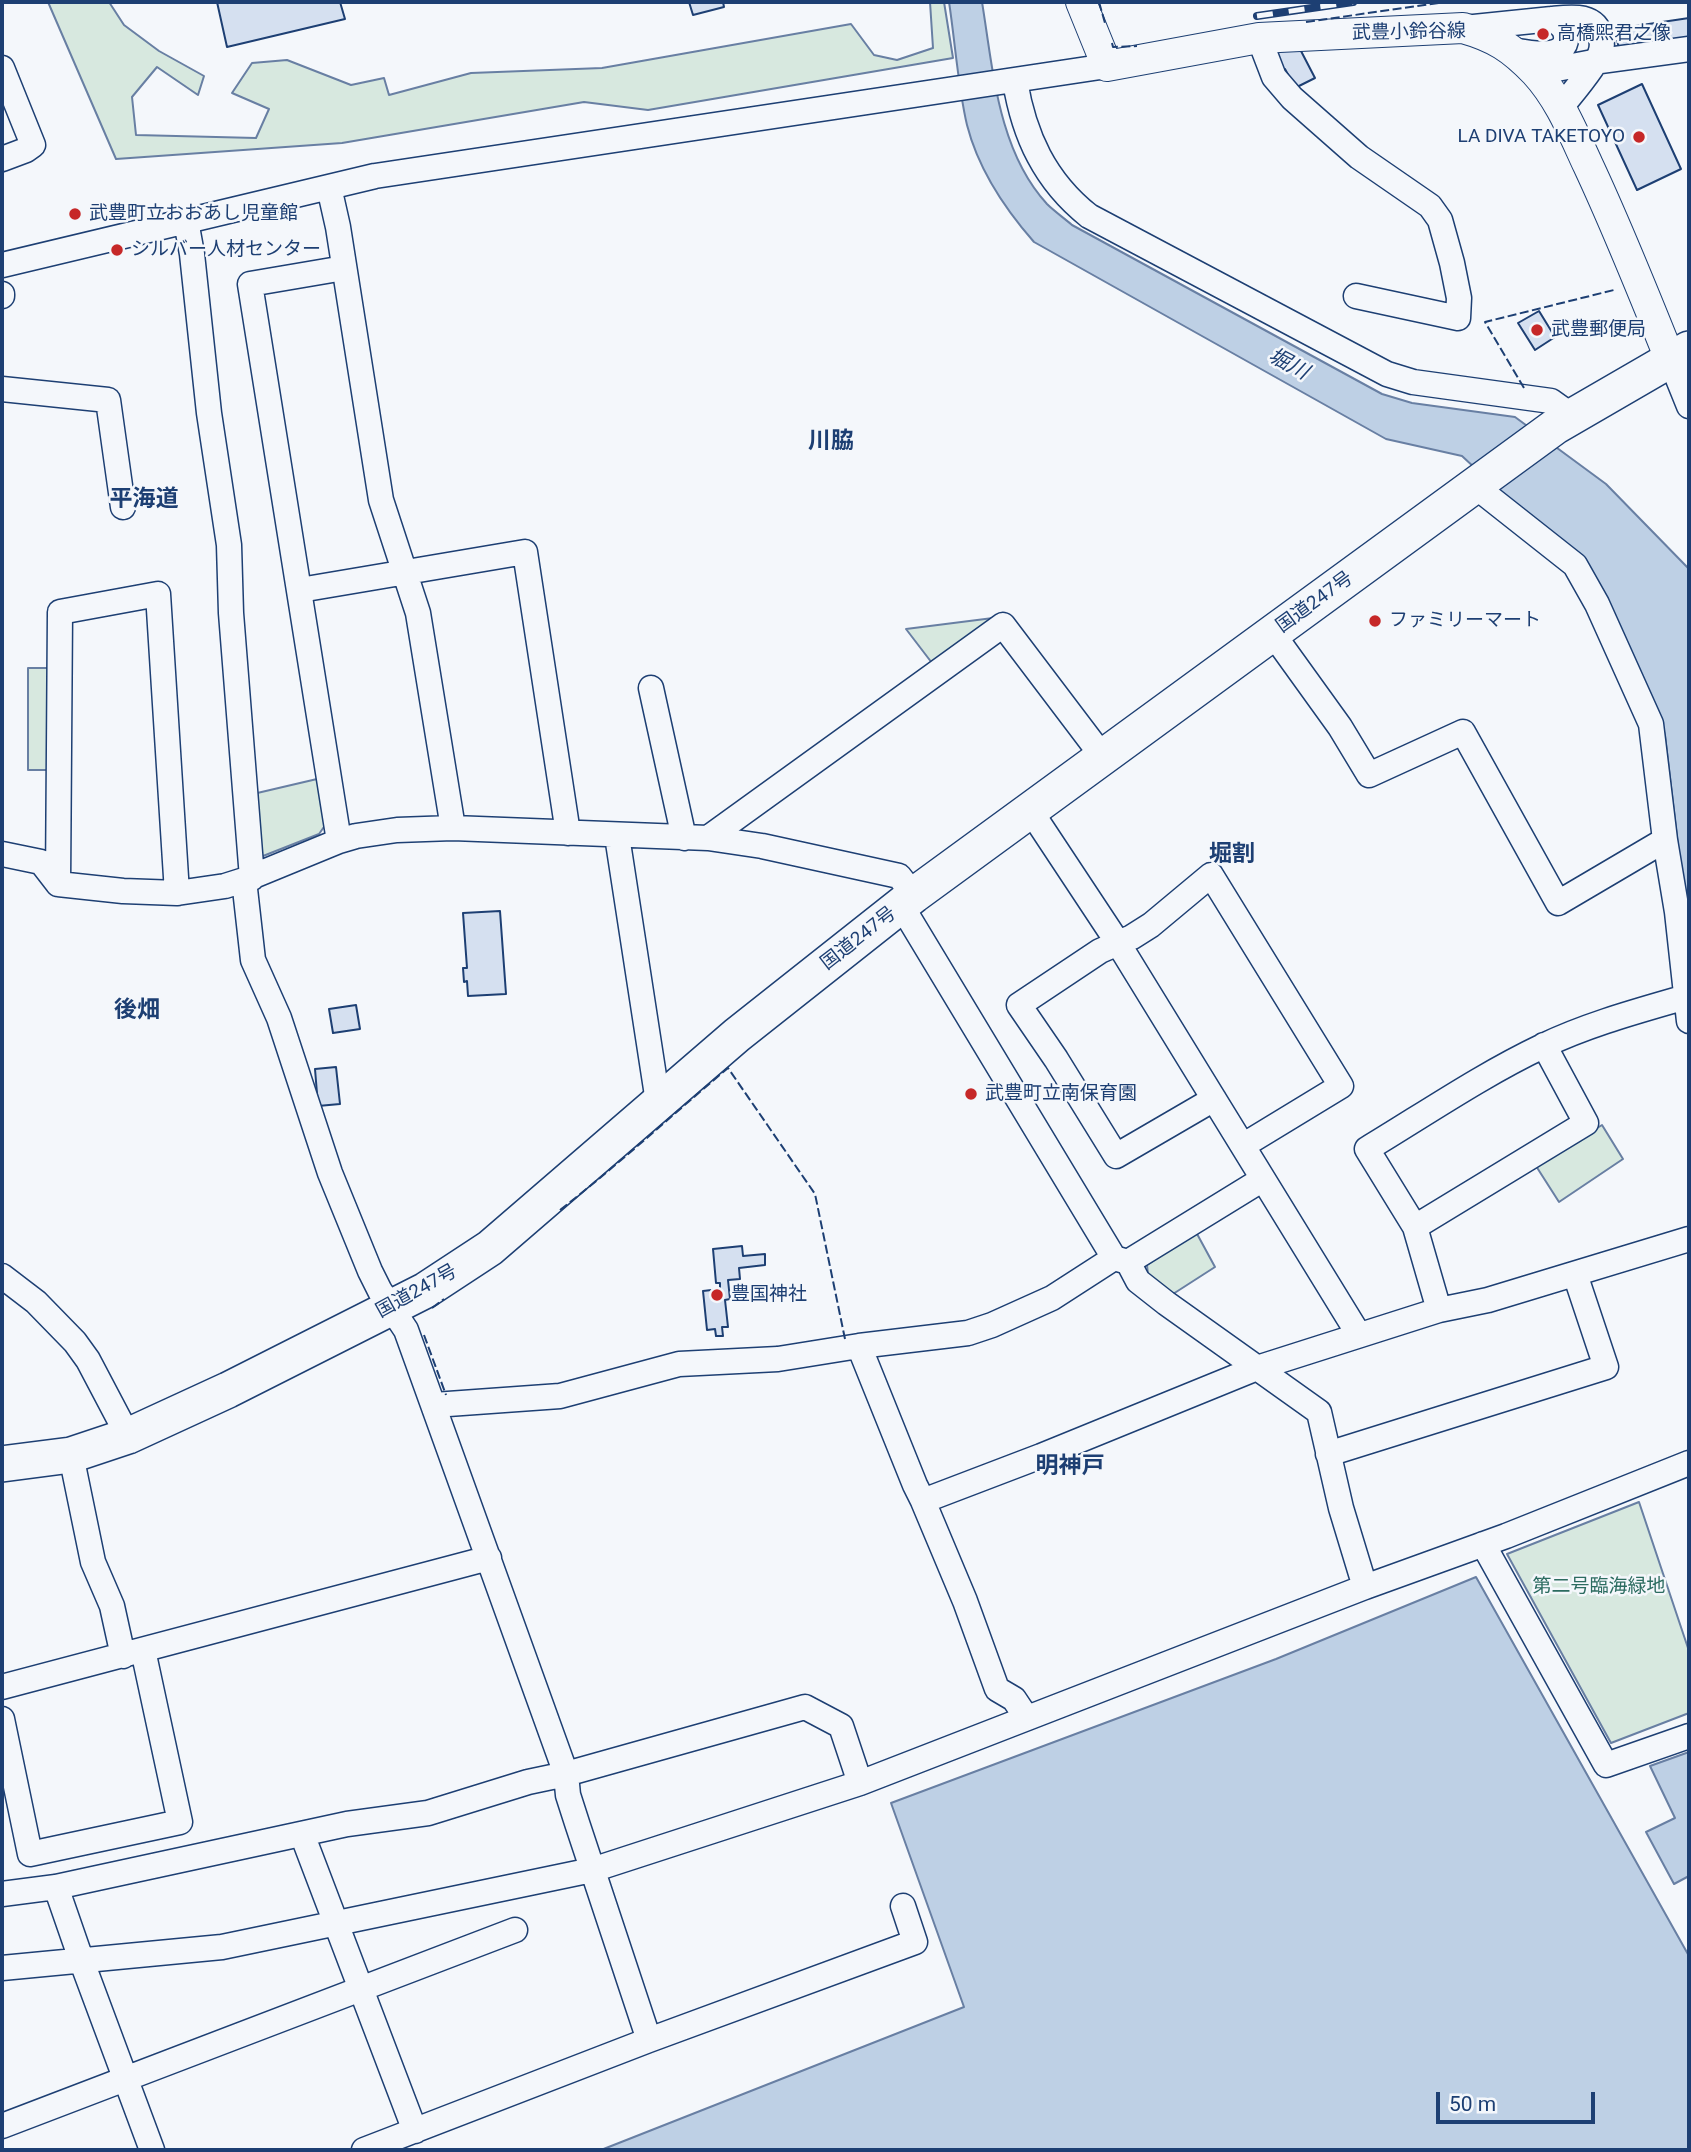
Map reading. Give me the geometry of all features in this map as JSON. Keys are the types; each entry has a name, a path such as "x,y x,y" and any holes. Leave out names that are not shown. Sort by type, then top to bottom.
{"highway":[{"name":"国道247号","path":"2,1464 71,1455 128,1436 228,1390 436,1284 490,1248 737,1035 908,900 1564,421 1680,354"}],"main road":[{"path":"1081,2 1107,66"},
{"name":"武豊小鈴谷線","path":"1107,66 1259,38 1463,28 1489,36 1511,50 1536,73 1561,107 1680,354"}],"street":[{"path":"1463,28 1576,16 1586,18 1595,25 1601,34 1600,54 1561,107"},
{"path":"1511,50 1541,54 1559,50 1565,43 1566,33 1561,25 1552,19"},
{"path":"1259,38 1274,78 1292,99 1359,157 1430,206 1440,220 1459,298 1458,318 1356,296"},
{"path":"1536,73 1689,49"},
{"path":"2,265 375,176 1107,66"},
{"path":"2,68 33,145 2,159"},
{"path":"1015,81 1019,103 1035,152 1069,200 1089,216 1387,374 1413,382 1551,401 1564,421"},
{"path":"329,187 380,500 418,613 453,828"},
{"path":"186,222 192,254 208,413 229,545 253,960 279,1018 335,1185 370,1271 406,1330 434,1405 566,1774 568,1795 649,2040"},
{"path":"339,841 250,284 344,268"},
{"path":"1680,354 1689,406"},
{"path":"2,390 108,400 123,507"},
{"path":"1438,1310 1415,1227 1367,1149 1496,1070 1544,1045 1602,1022 1688,1009 1651,724 1597,604 1575,565 1479,483"},
{"path":"300,590 525,552 568,833"},
{"path":"58,884 60,612 158,594 177,893"},
{"path":"696,838 1003,625 1103,757"},
{"path":"1273,634 1340,727 1369,775 1463,732 1558,903 1665,840"},
{"path":"651,688 696,838"},
{"path":"1030,810 1118,943 1359,1335"},
{"path":"2,854 41,862 58,884 177,893 225,886 247,879 339,841 397,830 453,828 696,838 762,846 899,876 908,900 1121,1260 1138,1281 1320,1412 1340,1508 1365,1587"},
{"path":"617,836 658,1102"},
{"path":"1214,1099 1116,1156 1019,1005 1100,951 1151,925 1211,875 1341,1086 1244,1145"},
{"path":"1415,1227 1586,1123 1544,1045"},
{"path":"434,1405 560,1395 679,1364 778,1359 968,1333 1052,1298 1263,1179"},
{"path":"923,1501 1257,1368 1438,1310 1488,1300 1689,1240"},
{"path":"1328,1454 1606,1367 1576,1274"},
{"path":"2,1276 36,1302 75,1342 88,1360 128,1436"},
{"path":"859,1346 965,1601 998,1689 1014,1699 1026,1717"},
{"path":"2,1719 30,1854 180,1822 133,1653 93,1562 71,1455"},
{"path":"2,1968 222,1947 592,1870 860,1783 1689,1463"},
{"path":"1483,1544 1606,1765 1689,1735"},
{"path":"2,1687 489,1558"},
{"path":"2,1894 56,1887 347,1824 428,1813 528,1782 566,1774 805,1707 841,1726 860,1783"},
{"path":"302,1834 415,2131"},
{"path":"56,1887 152,2150"},
{"path":"365,2150 649,2040 915,1942 903,1906"},
{"path":"2,2126 515,1930"}],"green space":[{"path":"48,2 109,2 124,25 159,51 204,76 198,95 157,67 132,97 136,135 256,138 269,109 232,93 252,63 287,60 351,85 384,78 389,95 471,73 602,68 851,24 874,55 897,60 933,48 930,2 944,2 953,58 648,110 584,102 342,143 116,159"},
{"path":"993,618 932,663 906,629"},
{"path":"28,668 49,668 48,770 28,770"},
{"path":"317,779 326,824 319,834 258,858 253,794"},
{"path":"1602,1125 1623,1159 1559,1202 1536,1166"},
{"path":"1196,1232 1215,1267 1173,1294 1148,1275 1147,1265"},
{"name":"第二号臨海緑地","path":"1639,1502 1689,1651 1689,1713 1611,1743 1507,1554"}],"water":[{"name":"堀川","path":"949,2 982,2 1000,108 1018,160 1047,204 1072,225 1382,394 1412,403 1515,417 1606,484 1689,569 1689,939 1665,735 1659,714 1586,571 1462,456 1386,439 1034,242 994,187 972,141 961,95"},
{"path":"1476,1577 1689,1956 1689,2150 601,2150 964,2007 891,1803 1276,1659"},
{"path":"1689,1752 1689,1876 1674,1884 1646,1832 1675,1818 1650,1766"}],"building":[{"path":"217,2 340,2 345,19 227,47"},
{"path":"689,2 723,2 724,7 693,15"},
{"path":"1689,18 1689,37 1619,49 1615,29"},
{"path":"1278,51 1301,51 1315,78 1295,88 1285,69 1281,71 1273,54"},
{"name":"LA DIVA TAKETOYO","path":"1642,84 1681,169 1637,190 1598,105"},
{"path":"1539,311 1555,337 1535,350 1518,323"},
{"path":"500,911 506,994 468,996 463,968 467,968 463,913"},
{"path":"356,1005 360,1029 333,1033 329,1009"},
{"path":"336,1067 340,1104 318,1106 315,1069"},
{"name":"豊国神社","path":"742,1246 743,1256 765,1254 765,1265 739,1268 740,1279 728,1280 730,1299 725,1300 728,1327 722,1327 723,1336 716,1336 715,1329 707,1330 703,1291 720,1289 720,1283 716,1283 713,1249"}],"railway":[{"path":"1257,16 1353,2"}],"fence":[{"path":"1099,2 1105,23"},
{"path":"1306,22 1445,2"},
{"path":"1112,43 1113,47 1137,46"},
{"path":"1524,388 1485,322 1614,290"},
{"path":"560,1210 728,1068 815,1194 845,1339"},
{"path":"432,1308 444,1299"},
{"path":"424,1335 446,1395"}],"place":[{"name":"高橋煕君之像","path":"1543,34"},
{"name":"LA DIVA TAKETOYO","path":"1639,137"},
{"name":"武豊町立おおあし児童館","path":"75,214"},
{"name":"シルバー人材センター","path":"117,250"},
{"name":"武豊郵便局","path":"1537,330"},
{"name":"ファミリーマート","path":"1375,621"},
{"name":"武豊町立南保育園","path":"971,1094"},
{"name":"豊国神社","path":"717,1295"}],"district":[{"name":"川脇","path":"831,442"},
{"name":"平海道","path":"144,500"},
{"name":"堀割","path":"1232,855"},
{"name":"後畑","path":"137,1011"},
{"name":"明神戸","path":"1070,1467"}]}
